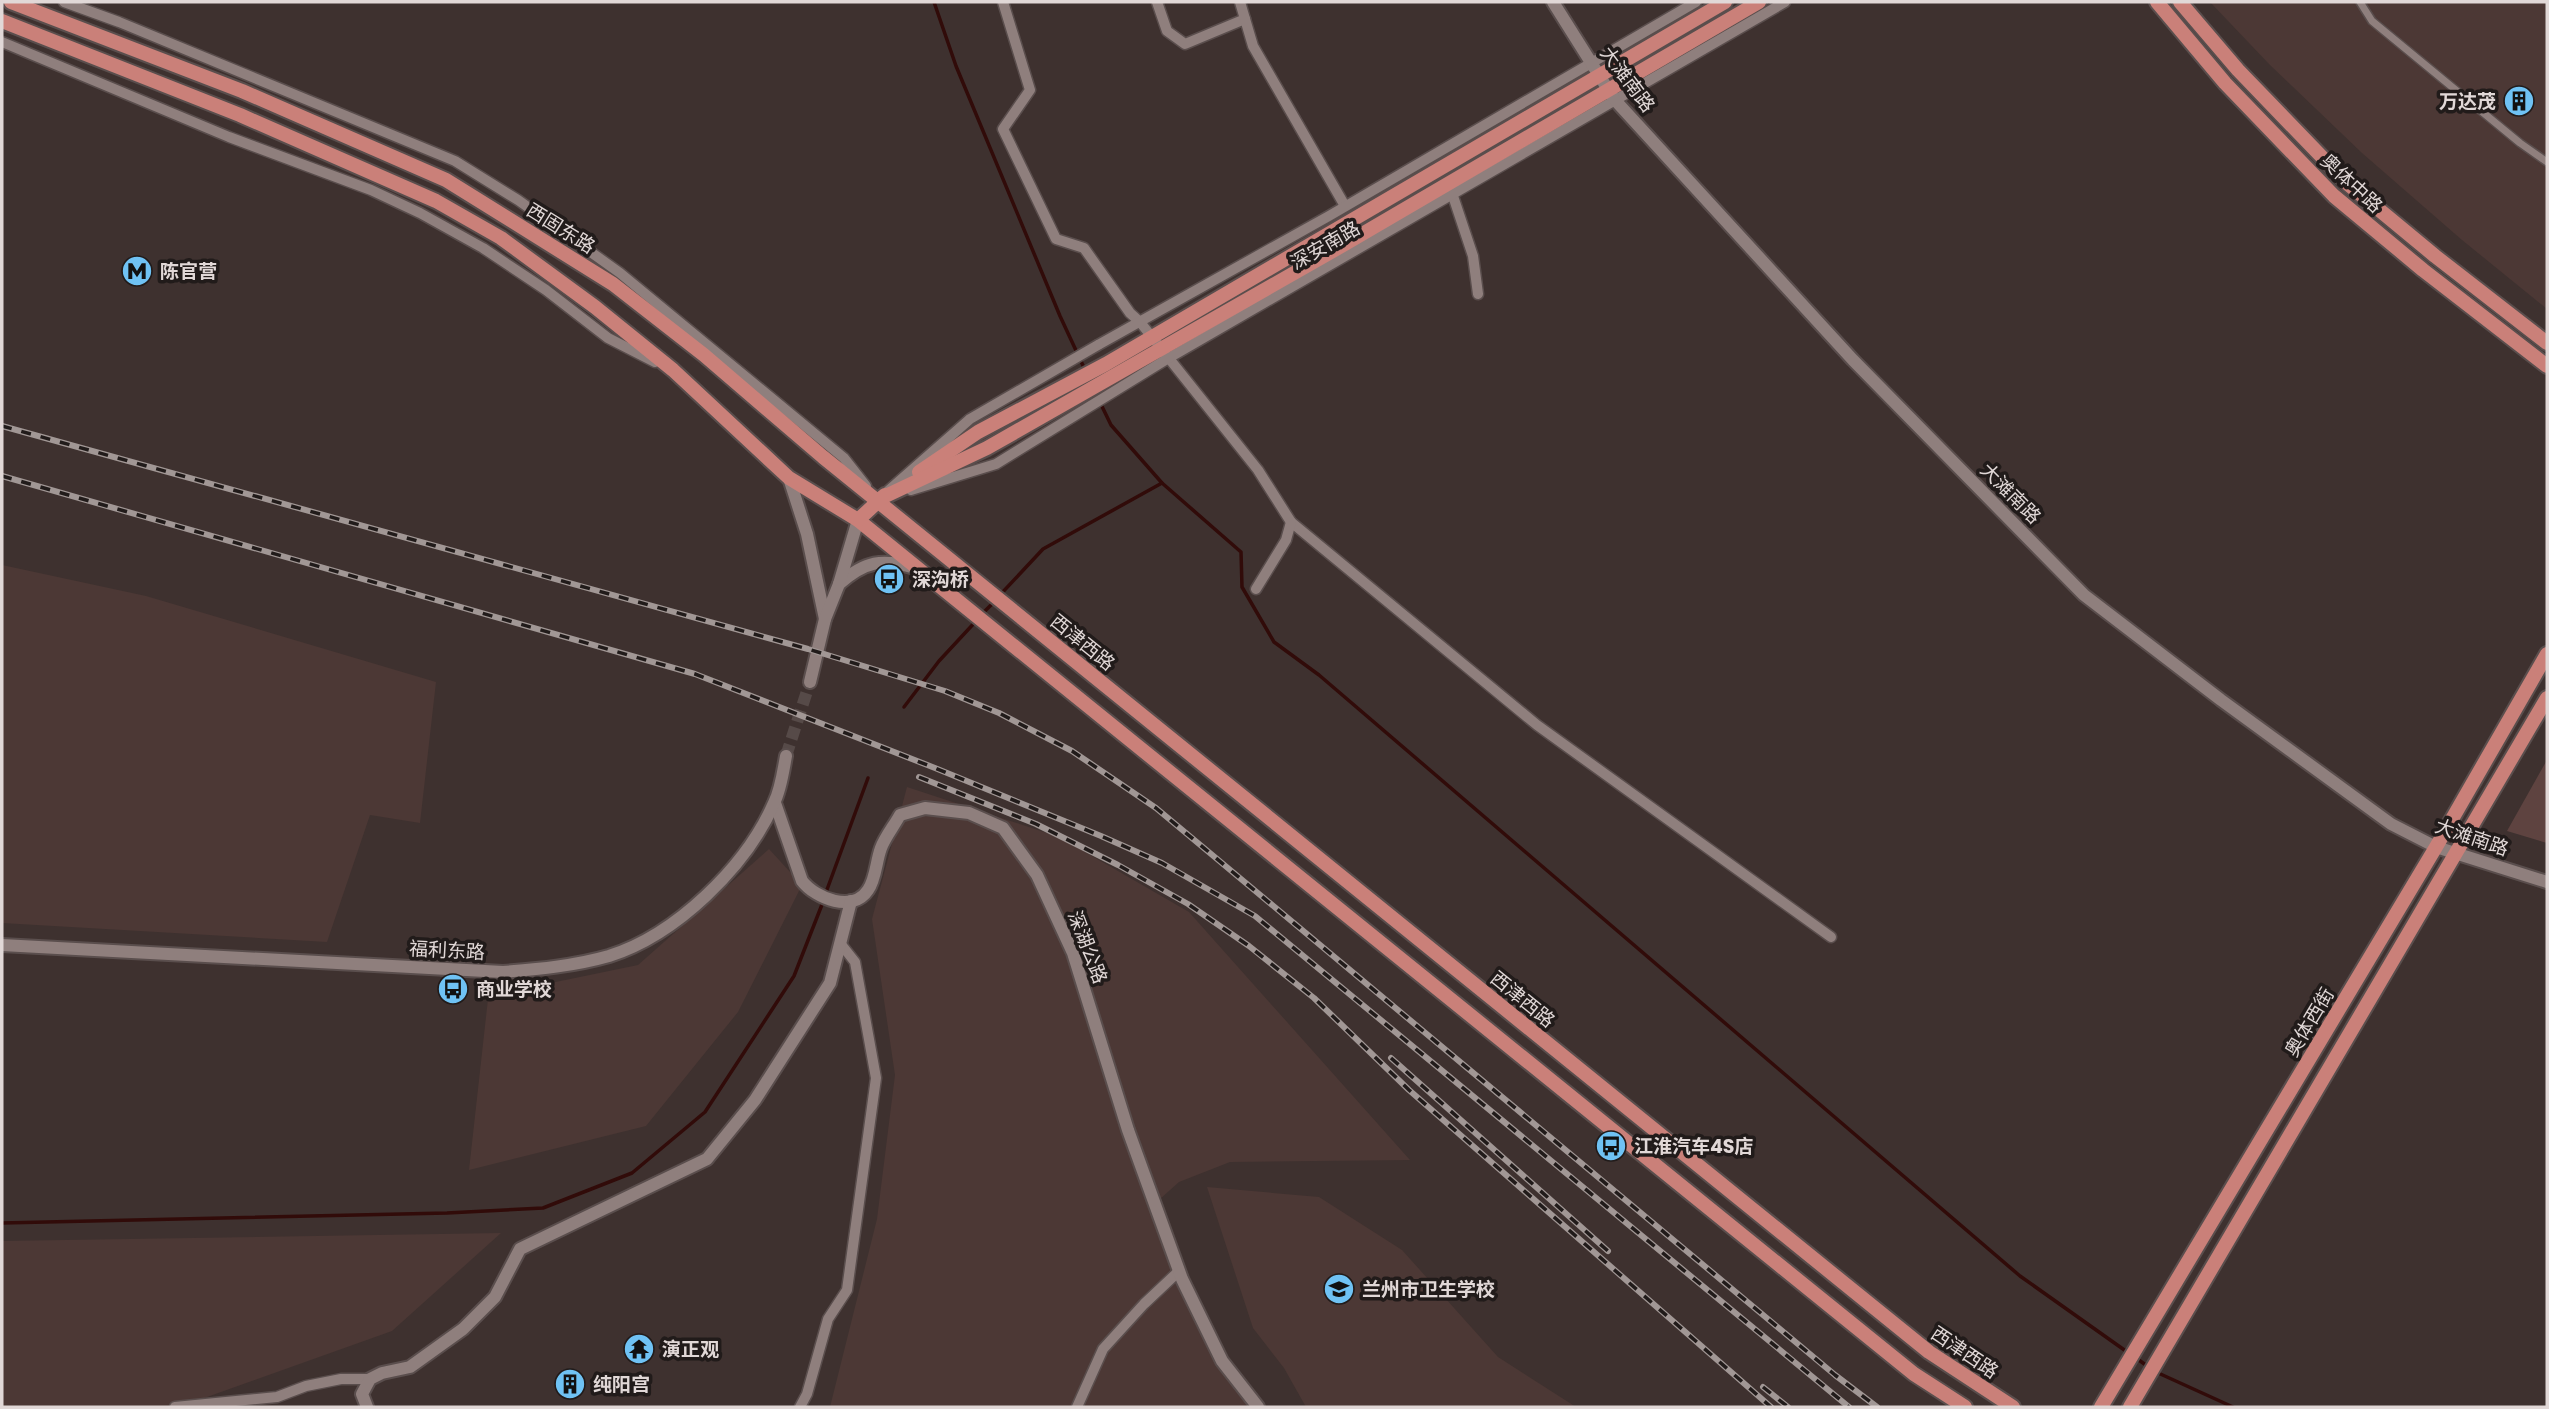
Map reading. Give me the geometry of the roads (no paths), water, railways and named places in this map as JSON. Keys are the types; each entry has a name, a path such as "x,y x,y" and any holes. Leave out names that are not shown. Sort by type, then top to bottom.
{"main road":[{"name":"西固东路","path":"13,2 242,91 446,180 613,284 704,355 1015,612"},
{"path":"13,2 5,22 240,115 436,201 501,238 595,307 673,370 789,478 858,520 1914,1374 1965,1407"},
{"name":"大滩南路","path":"1553,2 1611,95 1853,360 2084,595 2221,700 2391,824 2436,848 2547,882"},
{"name":"深安南路","path":"877,500 987,448 1113,376 1595,69 1725,2"},
{"name":"深安南路","path":"1160,348 1450,189 1611,95 1759,2"},
{"name":"奥体中路","path":"2157,2 2225,83 2334,196 2423,270 2547,366"},
{"name":"奥体中路","path":"2180,2 2238,70 2348,184 2547,343"},
{"path":"2368,224 2377,208"},
{"name":"深安南路","path":"877,500 978,432 1113,376"},
{"path":"789,478 807,534 825,619"},
{"path":"810,682 825,619 839,584 858,520 877,500"},
{"path":"839,584 855,570 874,562 895,562 915,568"},
{"name":"西津西路","path":"1015,612 1929,1352 2013,1407"},
{"name":"奥体西街","path":"2103,1403 2436,848 2547,654"},
{"path":"2130,1407 2547,698"},
{"name":"福利东路","path":"2,945 503,972 563,967 611,955 652,937 700,903 739,862 775,803 786,756"},
{"path":"367,1407 362,1394 370,1379 382,1373 410,1367 463,1329 495,1297 520,1249 707,1159 754,1100 830,983 851,901 833,901 809,889 802,881 775,803"},
{"name":"深湖公路","path":"851,901 862,898 871,888 881,848 900,815 925,808 969,813 1003,828 1037,875 1073,953 1128,1130 1180,1271 1222,1361 1258,1407"}],"street":[{"path":"64,2 345,115 466,167 539,214 620,273 844,458 877,500"},
{"path":"1003,2 1030,90 1003,129 1056,239 1084,248 1130,313 1258,470 1291,522 1537,725 1831,937"},
{"path":"1157,2 1167,31 1185,44 1245,19"},
{"path":"1240,2 1253,46 1345,206"},
{"name":"深安南路","path":"877,500 971,419 1345,206 1595,69 1696,2"},
{"name":"深安南路","path":"1611,95 1785,2"},
{"path":"2360,2 2372,21 2520,144 2547,162"},
{"path":"5,22 2,40 229,137 371,190 420,213 483,248 546,290 608,338 673,370"},
{"path":"1450,189 1473,256 1478,294"},
{"name":"深安南路","path":"877,500 996,464 1113,376"},
{"path":"1256,589 1286,540 1291,522"},
{"path":"800,1407 807,1394 828,1319 847,1290 876,1078 855,962 840,943"},
{"path":"1077,1407 1103,1349 1144,1304 1180,1271"},
{"path":"174,1407 277,1398 306,1386 329,1381 370,1379"}],"waterway":[{"path":"934,2 956,66 1086,372"},
{"path":"1095,392 1111,425 1162,483 1241,552 1242,587 1274,642 1319,675 2020,1276 2130,1354"},
{"path":"999,596 1043,549 1162,483"},
{"path":"982,614 994,602"},
{"path":"904,707 939,661 977,620"},
{"path":"825,895 868,778"},
{"path":"2,1223 447,1213 543,1208 632,1173 705,1112 794,976 823,902"},
{"path":"2136,1358 2150,1368"},
{"path":"2156,1372 2233,1407"}],"tunnel":[{"path":"786,756 810,682"}],"railway":[{"path":"2,426 808,649 945,691 999,713 1072,751 1156,808 1835,1375 1877,1407"},
{"path":"2,476 695,674 935,768 1162,863 1255,916 1849,1407"},
{"path":"919,777 1036,824 1118,865 1188,904 1249,946 1314,998 1409,1090 1771,1407"},
{"path":"1391,1058 1608,1251"},
{"path":"1763,1387 1788,1407"}],"place":[{"name":"万达茂","path":"2519,101"},
{"name":"陈官营","path":"137,271"},
{"name":"深沟桥","path":"889,579"},
{"name":"商业学校","path":"453,989"},
{"name":"江淮汽车4S店","path":"1611,1146"},
{"name":"兰州市卫生学校","path":"1339,1289"},
{"name":"演正观","path":"639,1349"},
{"name":"纯阳宫","path":"570,1384"}]}
